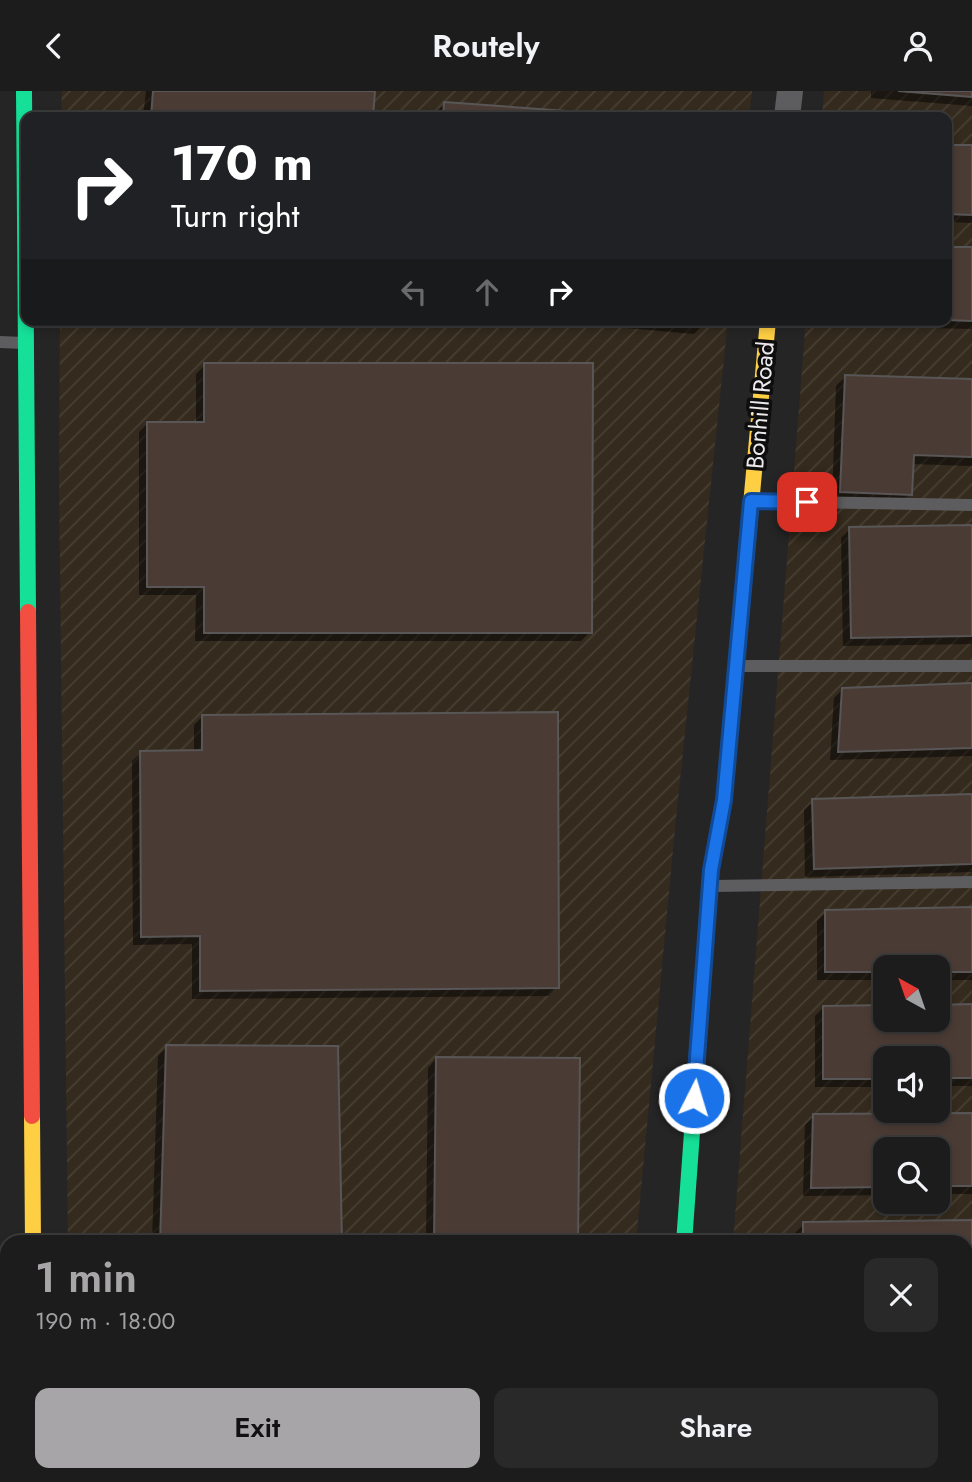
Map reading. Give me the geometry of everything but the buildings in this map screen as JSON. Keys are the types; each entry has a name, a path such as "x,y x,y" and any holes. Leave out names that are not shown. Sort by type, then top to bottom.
{"street":[{"path":"24,91 24,112"},
{"path":"788,112 790,91"},
{"path":"26,326 33,1235"},
{"name":"Bonhill Road","path":"685,1235 710,886 724,800 767,326"}],"lane":[{"path":"0,342 26,343"},
{"path":"751,501 972,505"},
{"path":"736,666 972,666"},
{"path":"710,886 972,882"}],"shaded area":[{"path":"62,91 752,91 750,112 61,112"},
{"path":"824,91 972,91 972,1235 734,1235 806,326 952,326 952,112 822,112"},
{"path":"60,326 727,326 676,818 637,1235 68,1235 59,481"}],"traffic: fast":[{"path":"24,91 24,112"},
{"path":"26,326 28,612"},
{"path":"685,1235 711,870 724,800 736,668"}],"traffic: slow":[{"path":"736,668 767,326"},
{"path":"32,1116 33,1235"}],"traffic: jam":[{"path":"28,612 32,1116"}],"route":[{"path":"694,1098 711,870 724,800 751,501 807,502"}]}
